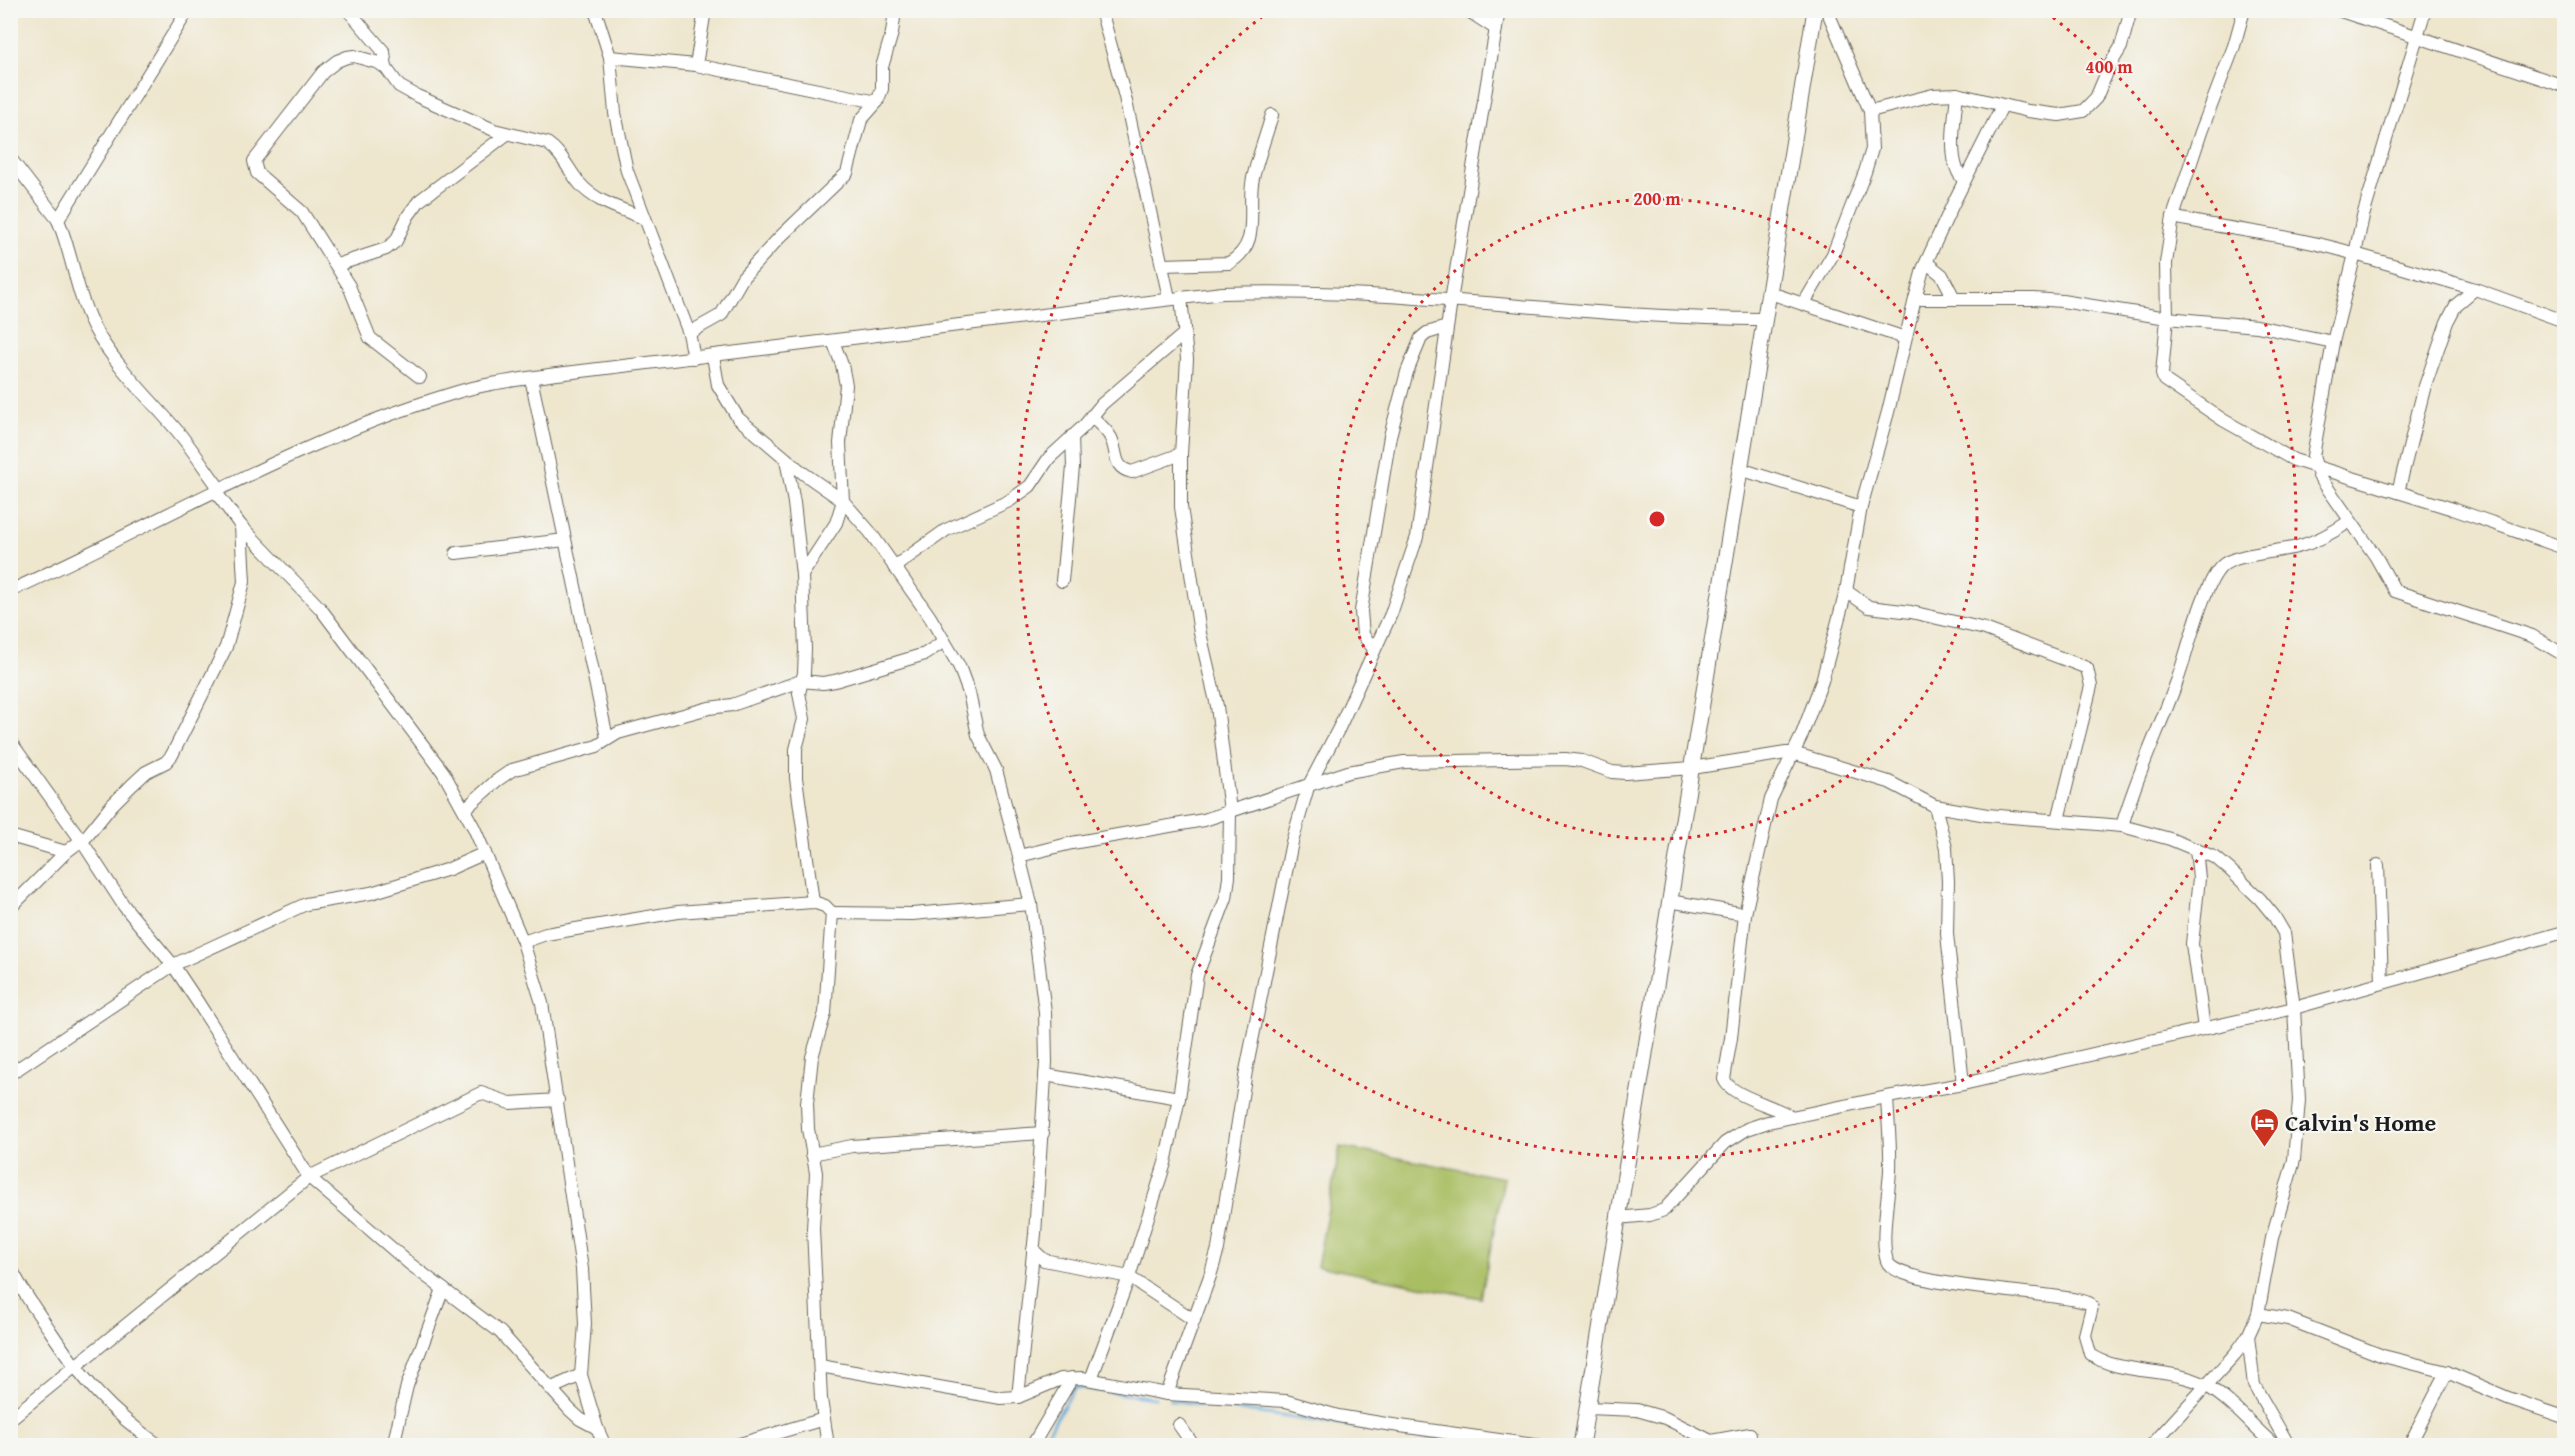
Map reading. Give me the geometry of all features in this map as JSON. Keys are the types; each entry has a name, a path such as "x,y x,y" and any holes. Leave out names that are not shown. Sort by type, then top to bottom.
{"main road":[{"path":"1581,1446 1815,10"}],"street":[{"path":"58,220 188,10"},
{"path":"348,10 384,52 386,68"},
{"path":"595,10 610,57 615,112 627,171 689,333 694,358"},
{"path":"696,65 705,10"},
{"path":"689,333 721,315 743,277 779,238 847,173 861,120 877,102 882,89 882,67 892,33 895,10"},
{"path":"1091,1378 1129,1277 1165,1163 1179,1098 1197,975 1226,898 1230,850 1230,812 1217,706 1200,633 1181,507 1181,454 1187,359 1185,333 1163,265 1125,97 1101,10"},
{"path":"1467,10 1496,29"},
{"path":"1167,1394 1218,1249 1234,1139 1258,1010 1292,842 1308,787 1340,728 1391,614 1417,537 1451,301 1499,10"},
{"path":"1804,303 1833,254 1872,149 1870,111 1827,10"},
{"path":"1870,111 1933,95 1957,94 2002,106 2059,115 2083,111 2096,98 2110,65 2121,47 2131,10"},
{"path":"2244,10 2234,46 2172,217 2166,263 2167,318 2162,374 2164,380 2223,420 2294,460 2565,548"},
{"path":"2338,10 2565,86"},
{"path":"2426,10 2362,216 2333,342 2314,443 2315,467 2395,591 2532,636 2565,655"},
{"path":"420,377 370,338 349,286 302,212 256,173 254,161 323,72 337,61 354,57 379,63 405,90 507,134 547,143 554,148 591,195 644,218"},
{"path":"610,57 696,65 877,102"},
{"path":"1957,94 1953,151 1956,170 1964,180"},
{"path":"1792,1117 1777,1108 1737,1094 1726,1085 1724,1079 1731,1038 1744,914 1771,799 1793,753 1822,681 1846,591 1861,507 1926,262 2002,106"},
{"path":"1163,265 1229,263 1247,245 1252,228 1252,181 1272,116"},
{"path":"337,265 386,249 396,242 408,216 420,201 507,134"},
{"path":"10,158 58,220 69,247 83,300 96,331 122,369 175,428 241,525 320,608 443,772 465,809 523,942 542,1003 585,1295 581,1375 597,1428 605,1446"},
{"path":"2172,217 2326,245 2475,289 2565,321"},
{"path":"1926,262 1942,275 1954,298"},
{"path":"2398,492 2424,389 2447,322 2456,305 2475,289"},
{"path":"10,591 217,490 318,443 386,415 451,393 531,378 1222,293 1300,292 1593,312 1765,319"},
{"path":"1770,293 1905,338"},
{"path":"1915,299 2034,299 2167,318 2257,326 2333,342"},
{"path":"1374,649 1363,635 1361,611 1390,436 1415,348 1427,333 1447,327"},
{"path":"894,567 946,530 1009,501 1030,486 1049,458 1102,404 1185,333"},
{"path":"802,575 836,523 843,501 840,443 846,385 842,365 833,341"},
{"path":"713,356 718,385 738,418 786,459 843,501 870,532 894,567 959,666 969,693 982,746 996,770 1031,904 1045,1012 1043,1133 1018,1397"},
{"path":"531,378 607,738"},
{"path":"1092,416 1110,435 1118,464 1125,470 1132,472 1181,454"},
{"path":"1062,581 1071,487 1072,436"},
{"path":"786,459 794,503 802,575 805,661 799,693 804,719 796,749 796,778 813,902"},
{"path":"1740,469 1861,507"},
{"path":"2122,826 2129,799 2189,647 2207,588 2216,573 2223,564 2235,559 2299,546 2319,539 2350,521"},
{"path":"10,908 66,852 87,836 132,785 146,772 166,762 172,755 224,654 244,582 241,525"},
{"path":"456,553 565,540"},
{"path":"1846,591 1869,607 1911,612 1985,629 2087,668 2091,686 2058,820"},
{"path":"465,809 512,770 597,746 607,738 673,717 732,705 801,681 824,683 835,681 925,654 944,641"},
{"path":"10,741 81,840 124,906 173,965 309,1177 410,1264 500,1332 580,1419 597,1428"},
{"path":"1019,856 1072,843 1176,827 1230,812 1348,772 1404,762 1565,759 1582,761 1619,773 1692,768 1793,753 1889,782 1935,806 1987,815 2122,826 2162,837 2216,858 2274,916 2284,933 2294,1008 2300,1100 2294,1160 2272,1238 2258,1314 2248,1336 2151,1446"},
{"path":"1935,806 1946,848 1947,934 1964,1084"},
{"path":"10,836 66,852"},
{"path":"2196,849 2199,878 2192,944 2204,1028"},
{"path":"10,1074 173,965 306,904 371,893 400,885 484,853"},
{"path":"2378,865 2382,982"},
{"path":"1670,901 1744,914"},
{"path":"523,942 546,934 678,912 813,902 825,906 832,913 912,914 1031,904"},
{"path":"828,1446 820,1366 813,1229 816,1173 808,1128 808,1083 815,1046 823,1026 825,1013 832,913"},
{"path":"1617,1218 1659,1214 1670,1205 1725,1143 1736,1135 1768,1122 1887,1097 1964,1084 2294,1008 2565,932"},
{"path":"1045,1075 1179,1098"},
{"path":"10,1419 309,1177 441,1115 481,1093 510,1103 558,1100"},
{"path":"1887,1097 1890,1168 1885,1249 1887,1262 1893,1270 1967,1286 2089,1303 2092,1307 2085,1335 2090,1354 2096,1359 2171,1374 2205,1385 2275,1446"},
{"path":"813,1154 852,1146 1043,1133"},
{"path":"1033,1250 1044,1260 1129,1277 1194,1320"},
{"path":"10,1266 34,1307 74,1366 106,1404 131,1426 160,1446"},
{"path":"393,1446 407,1386 443,1289"},
{"path":"2258,1314 2288,1319 2383,1356 2447,1372 2508,1398 2565,1417"},
{"path":"2248,1336 2254,1385 2289,1446"},
{"path":"820,1366 1001,1398 1018,1397 1051,1382 1072,1378 1091,1378 1129,1388 1167,1394 1286,1401 1338,1416 1542,1446"},
{"path":"2409,1446 2447,1372"},
{"path":"552,1389 581,1375"},
{"path":"1032,1446 1072,1378"},
{"path":"1587,1408 1637,1410 1665,1418 1711,1441 1750,1434"},
{"path":"733,1446 824,1419"},
{"path":"1179,1425 1194,1446"}],"green space":[{"path":"1340,1147 1504,1178 1481,1298 1317,1266"}],"waterway":[{"path":"1040,1446 1075,1387 1155,1398"},
{"path":"1170,1400 1489,1446"}],"place":[{"name":"Calvin's Home","path":"2264,1148"}]}
